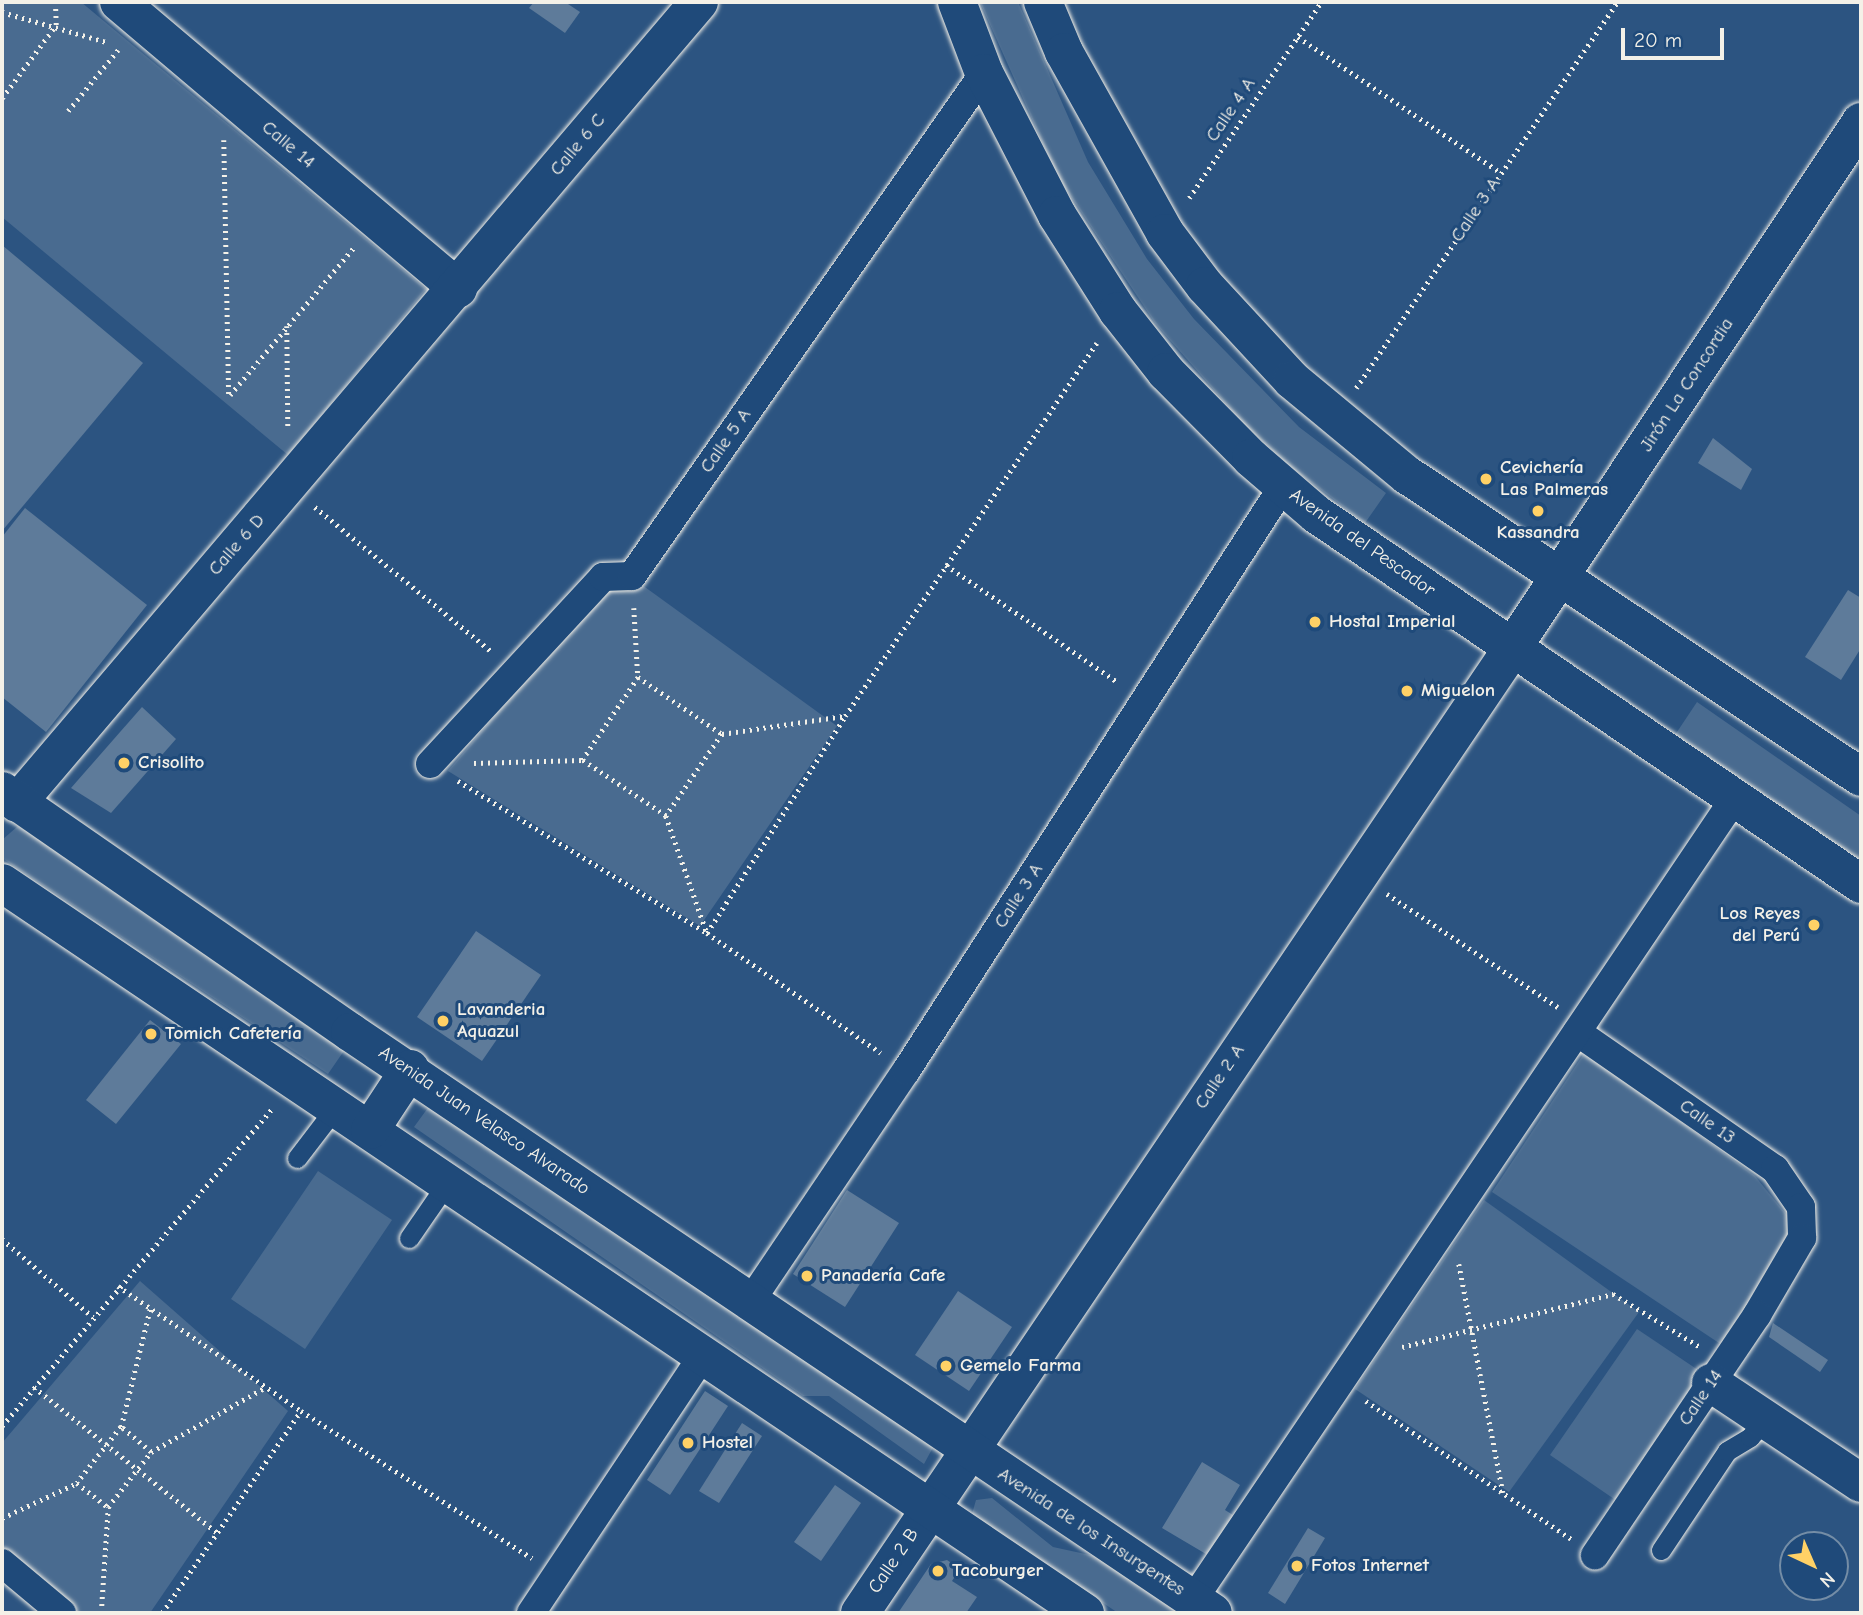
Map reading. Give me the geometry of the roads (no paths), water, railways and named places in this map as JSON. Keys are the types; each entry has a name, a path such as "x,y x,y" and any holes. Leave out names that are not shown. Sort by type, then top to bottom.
{"main road":[{"name":"Calle 14","path":"119,2 458,288"},
{"name":"Calle 6 C","path":"458,288 699,2"},
{"name":"Avenida del Pescador","path":"957,2 984,73 1057,215 1118,311 1166,372 1283,486 1327,521 1861,884"},
{"path":"1043,2 1119,157 1165,233 1250,337 1336,418 1407,475 1861,777"},
{"name":"Jirón La Concordia","path":"1513,647 1861,122"},
{"name":"Calle 6 D","path":"9,797 288,486 458,288"},
{"name":"Calle 2 A","path":"929,1509 1513,647"},
{"name":"Avenida Juan Velasco Alvarado","path":"9,797 968,1451"},
{"path":"2,883 1085,1613"},
{"path":"370,1130 410,1069"},
{"path":"1718,1372 1766,1419 1861,1483"},
{"name":"Avenida de los Insurgentes","path":"968,1451 1203,1607"},
{"name":"Calle 2 B","path":"860,1613 929,1509"}],"street":[{"name":"Calle 5 A","path":"430,764 603,577 632,576 984,73"},
{"name":"Calle 3 A","path":"750,1302 906,1071 1283,486"},
{"path":"1203,1607 1339,1383 1734,799"},
{"name":"Calle 13","path":"1580,1028 1775,1169 1801,1207 1802,1238"},
{"name":"Calle 14","path":"1595,1555 1718,1372 1802,1238"},
{"path":"531,1613 702,1357"},
{"path":"2,1563 62,1613"}],"lane":[{"path":"297,1158 336,1107"},
{"path":"409,1238 447,1183"},
{"path":"1661,1550 1727,1451 1750,1437 1766,1419"}],"place":[{"name":"Cevichería Las Palmeras","path":"1486,479"},
{"name":"Kassandra","path":"1538,511"},
{"name":"Hostal Imperial","path":"1315,622"},
{"name":"Miguelon","path":"1407,691"},
{"name":"Crisolito","path":"124,763"},
{"name":"Los Reyes del Perú","path":"1814,925"},
{"name":"Lavanderia Aquazul","path":"443,1021"},
{"name":"Tomich Cafetería","path":"151,1034"},
{"name":"Panadería Cafe","path":"807,1276"},
{"name":"Gemelo Farma","path":"946,1366"},
{"name":"Hostel","path":"688,1443"},
{"name":"Fotos Internet","path":"1297,1566"},
{"name":"Tacoburger","path":"938,1571"}]}
